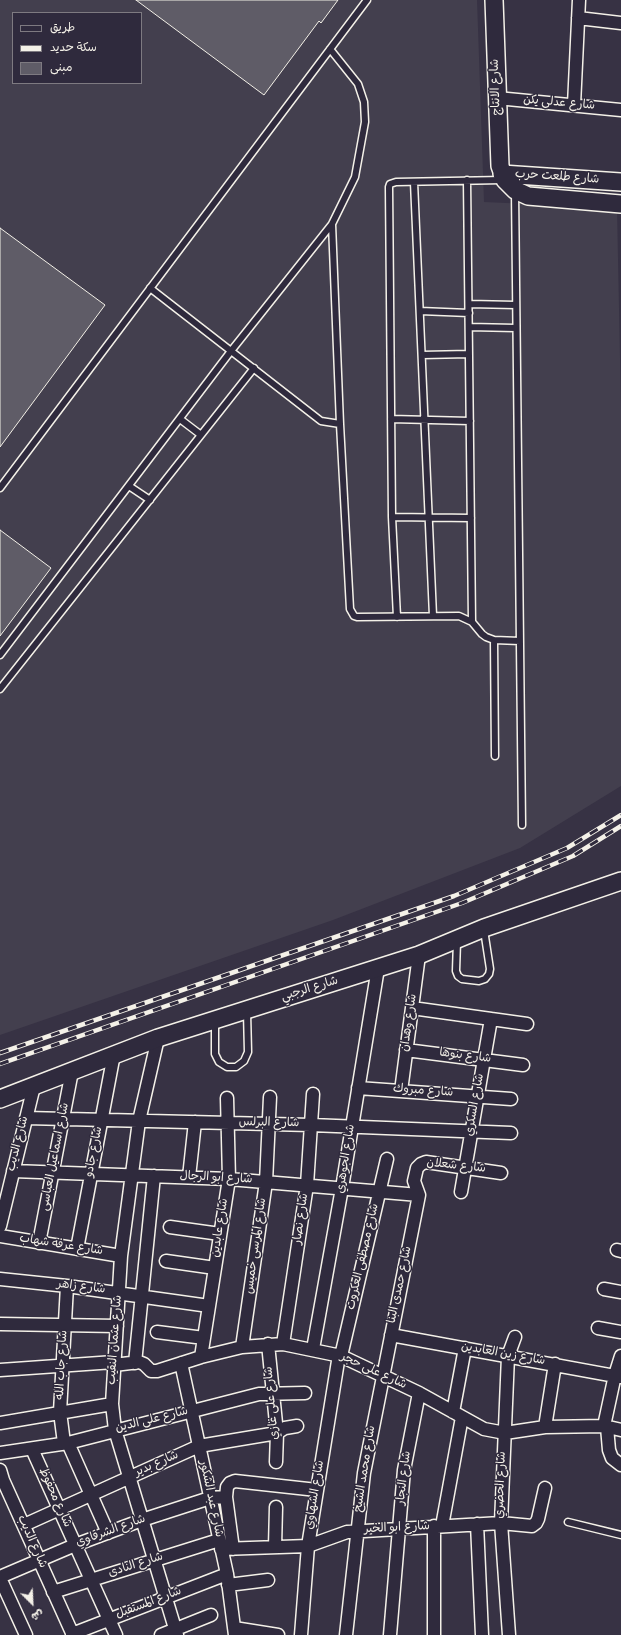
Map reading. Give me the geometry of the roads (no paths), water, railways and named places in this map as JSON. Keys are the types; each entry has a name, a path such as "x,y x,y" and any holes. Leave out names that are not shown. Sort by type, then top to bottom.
{"main road":[{"name":"شارع الانتاج","path":"494,0 500,166 508,181"},
{"name":"شارع طلعت حرب","path":"508,181 621,182"},
{"name":"شارع طلعت حرب","path":"508,181 528,196 621,204"},
{"name":"شارع الرجبي","path":"0,1099 158,1038 420,955 484,928 621,881"}],"street":[{"path":"574,105 579,0"},
{"path":"578,18 621,23"},
{"name":"شارع عدلى يكن","path":"497,98 621,110"},
{"name":"شارع وهدان","path":"401,1091 420,955"},
{"name":"شارع الجوهري","path":"313,1349 342,1188 378,968"},
{"path":"412,1008 527,1024"},
{"name":"شارع السكري","path":"461,1192 490,1019"},
{"name":"شارع عثمان النقيب","path":"158,1038 139,1121 121,1256 112,1404 115,1430 177,1632"},
{"name":"شارع بنوها","path":"406,1050 523,1065"},
{"name":"شارع جادو","path":"77,1249 114,1054"},
{"name":"شارع اسماعيل العباسى","path":"39,1243 72,1071"},
{"name":"شارع الديب","path":"0,1226 3,1195 13,1171 34,1086"},
{"name":"شارع مبروك","path":"358,1088 511,1099"},
{"name":"شارع نصار","path":"283,1344 307,1185 313,1094"},
{"name":"شارع المرسى خميس","path":"242,1347 266,1182 270,1097"},
{"name":"شارع عابدين","path":"201,1357 229,1179 227,1098"},
{"name":"شارع البرلس","path":"26,1118 310,1125 511,1133"},
{"path":"190,1177 195,1122"},
{"name":"شارع مصطفى العكروت","path":"340,1356 387,1159"},
{"name":"شارع شعلان","path":"419,1195 414,1181 416,1168 426,1162 501,1173"},
{"name":"شارع ابو الرجال","path":"13,1171 229,1179 419,1195"},
{"path":"0,1370 135,1363 154,1176"},
{"name":"شارع حمدى البنا","path":"382,1376 419,1195"},
{"path":"170,1227 220,1234"},
{"name":"شارع عرفه شهاب","path":"0,1236 121,1256"},
{"path":"166,1262 215,1268"},
{"name":"شارع زاهر","path":"0,1279 67,1286 209,1306"},
{"name":"شارع جاب الله","path":"67,1286 60,1412 66,1443 108,1533"},
{"path":"604,1289 621,1292"},
{"path":"0,1324 117,1326"},
{"path":"598,1328 621,1332"},
{"path":"157,1332 204,1338"},
{"name":"شارع زين العابدين","path":"391,1335 618,1376"},
{"name":"شارع الحضري","path":"509,1635 501,1523 508,1356 515,1337"},
{"name":"شارع على غازي","path":"268,1344 277,1433 276,1462"},
{"name":"شارع على حجر","path":"135,1363 144,1364 151,1371 157,1371 201,1357 242,1347 283,1344 313,1349 340,1356 419,1393 484,1429 505,1433 545,1427 606,1427 621,1430"},
{"path":"434,1635 438,1526 458,1414 465,1348"},
{"name":"شارع الشهاوي","path":"302,1635 308,1546 340,1356"},
{"path":"621,1356 606,1427 609,1450 612,1458 621,1465"},
{"name":"شارع عبد الشكور","path":"181,1363 210,1498 225,1546 235,1632"},
{"path":"545,1427 555,1364"},
{"name":"شارع محمد الشيخ","path":"346,1635 364,1473 382,1376"},
{"name":"شارع على الدين","path":"0,1453 66,1443 259,1394 305,1393"},
{"name":"شارع النجار","path":"390,1635 404,1470 419,1393"},
{"path":"0,1424 60,1412 112,1404"},
{"name":"شارع بدير","path":"24,1525 199,1446 277,1433 285,1428 296,1426"},
{"name":"شارع محفوظ","path":"32,1449 116,1635"},
{"name":"شارع الديب","path":"0,1470 72,1634"},
{"path":"225,1546 226,1496 227,1487 230,1483 235,1481 317,1490"},
{"name":"شارع ابو الخير","path":"225,1546 308,1546 347,1532 399,1528 501,1523 527,1527 536,1523 545,1488"},
{"name":"شارع الشرقاوي","path":"0,1578 75,1545 142,1520 210,1498 226,1496"},
{"path":"275,1547 276,1507"},
{"path":"477,1524 482,1635"},
{"name":"شارع النادى","path":"54,1592 155,1560 225,1546"},
{"path":"0,1578 26,1635"},
{"name":"شارع المستقبل","path":"72,1634 166,1598 228,1580 268,1580"},
{"path":"161,1635 177,1632 211,1615"},
{"path":"235,1632 278,1635"}],"lane":[{"path":"0,488 367,0"},
{"path":"0,655 231,351 332,224 355,177 364,122 364,102 358,84 330,49"},
{"path":"468,180 472,622"},
{"path":"397,617 392,517 389,187 393,183 468,180 508,181 516,305 522,824"},
{"path":"414,182 433,616"},
{"path":"332,224 340,424 351,612 357,617 459,616 472,622 482,634 494,640 520,641"},
{"path":"150,288 321,421 340,424"},
{"path":"469,304 516,305"},
{"path":"420,312 469,313"},
{"path":"469,327 516,328"},
{"path":"422,355 469,354"},
{"path":"0,689 254,368"},
{"path":"180,419 201,435"},
{"path":"391,419 470,421"},
{"path":"129,486 150,500"},
{"path":"392,517 471,518"},
{"path":"494,640 495,756"},
{"path":"458,939 456,971 458,976 462,979 479,981 484,979 489,974 490,969 484,928"},
{"path":"216,1020 215,1054 219,1062 227,1067 236,1067 244,1061 248,1052 247,1009"},
{"path":"568,1522 621,1534"}],"railway":[{"path":"0,1053 454,896 567,848 621,815"},
{"path":"0,1064 462,903 573,856 621,826"}]}
